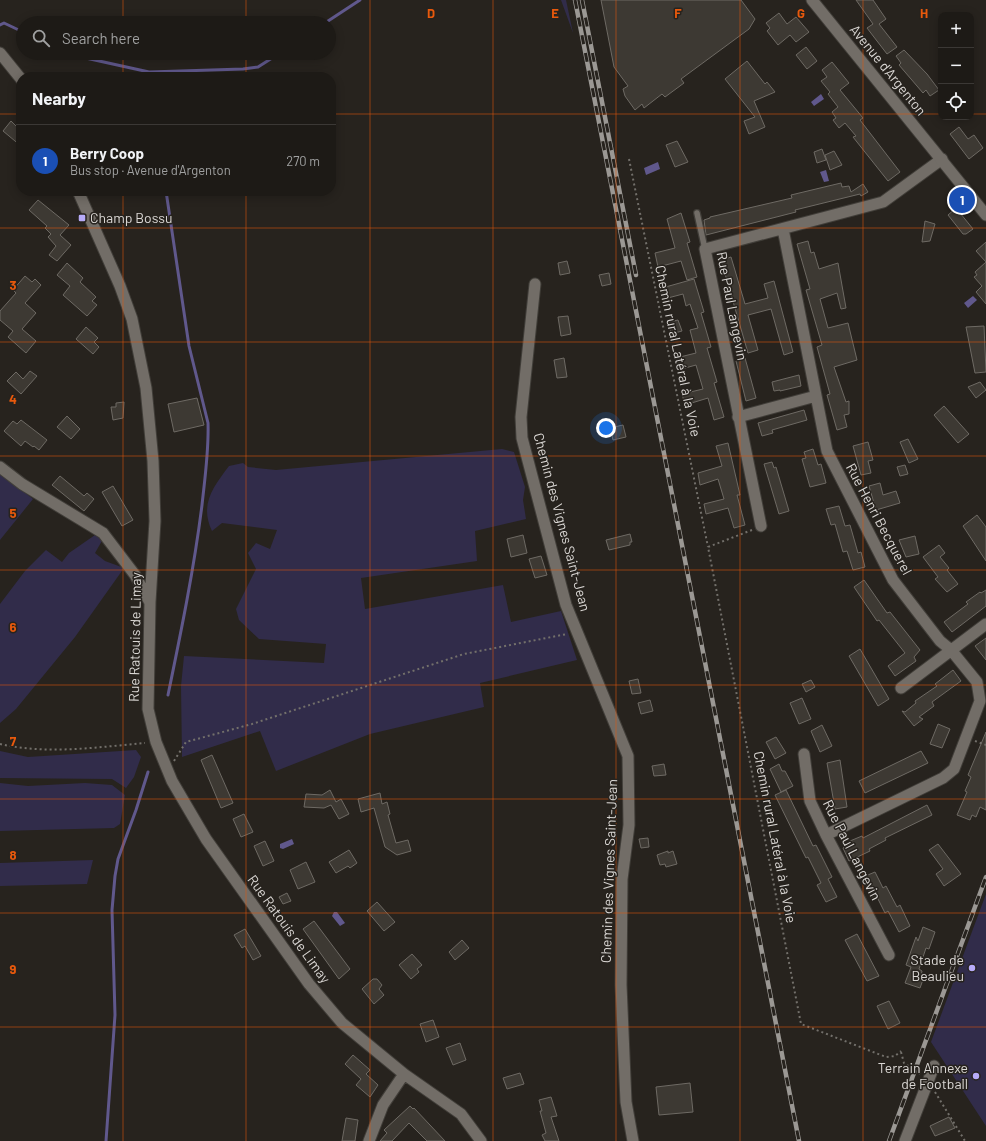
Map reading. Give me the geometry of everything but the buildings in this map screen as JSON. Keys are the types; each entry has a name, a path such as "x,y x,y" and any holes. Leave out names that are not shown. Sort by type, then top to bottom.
{"street":[{"name":"Avenue d'Argenton","path":"812,0 986,215"},
{"path":"0,53 16,73"},
{"name":"Rue Paul Langevin","path":"761,526 705,249 883,202 942,160"},
{"name":"Rue Ratouis de Limay","path":"80,196 120,286 132,319 146,388 153,461 155,521 150,602 148,709 156,742 168,771 206,839 308,984 345,1027 404,1074 461,1114 482,1141"},
{"name":"Rue Henri Becquerel","path":"783,229 827,451 893,580 940,640 951,650 977,682 980,693 980,701 954,769 944,778 826,835"},
{"name":"Chemin des Vignes Saint-Jean","path":"535,284 521,417 522,438 566,605 628,756 629,825 622,880 621,985 626,1102 633,1141"},
{"path":"738,417 816,396"},
{"path":"0,467 22,484 103,533 135,575 150,602"},
{"path":"901,688 986,624"},
{"name":"Rue Paul Langevin","path":"804,754 810,801 826,835 889,955"},
{"path":"905,1141 934,1066"},
{"path":"369,1141 383,1105 404,1074"}],"lane":[{"path":"697,213 705,249"}],"path":[{"name":"Chemin rural Latéral à la Voie","path":"629,160 708,547 801,1024 886,1057 895,1056 901,1051"},
{"path":"708,547 761,526"},
{"path":"168,771 186,742 266,719 464,654 577,632"},
{"path":"0,744 17,748 43,750 156,742"}],"shaded area":[{"path":"561,0 566,0 573,33"},
{"path":"821,94 824,99 814,106 811,102"},
{"path":"658,162 660,169 646,175 644,168"},
{"path":"826,170 829,181 824,182 820,172"},
{"path":"973,296 977,300 968,308 964,303"},
{"path":"502,449 514,452 525,487 523,500 526,519 475,531 477,561 361,578 365,609 503,585 511,622 561,611 577,660 480,683 484,707 370,734 276,771 260,731 182,757 181,686 184,656 324,663 326,644 259,639 239,620 236,609 256,569 248,553 256,543 270,549 277,530 222,523 212,531 208,521 207,512 210,496 218,481 229,466 243,463 248,467 276,470"},
{"path":"0,473 33,499 0,540"},
{"path":"95,535 103,539 95,553 105,561 124,568 75,637 16,709 0,723 0,604 25,571 46,550 62,562 69,553"},
{"path":"136,750 141,757 134,777 126,788 112,779 0,778 0,751 28,757"},
{"path":"0,783 28,786 85,783 112,785 125,795 120,824 114,828 0,831"},
{"path":"292,839 294,844 283,849 280,848 280,844"},
{"path":"93,860 87,884 0,886 0,863"},
{"name":"Stade de Beaulieu","path":"986,894 986,1126 931,1042"},
{"path":"334,912 337,912 345,923 340,926 332,916"}],"waterway":[{"path":"336,16 360,0"},
{"path":"0,25 4,23 16,29"},
{"path":"95,60 149,72"},
{"path":"149,72 243,69 258,67 269,60"},
{"path":"167,196 189,346 208,423 202,505 195,553 168,695"},
{"path":"106,1141 115,1015 112,910 115,876 118,859 148,772"}],"railway":[{"path":"575,0 799,1141"},
{"path":"582,0 636,275"},
{"path":"889,1141 986,877"}],"place":[{"name":"Berry Coop","path":"962,200"},
{"name":"Champ Bossu","path":"82,218"},
{"name":"Stade de Beaulieu","path":"972,968"},
{"name":"Terrain Annexe de Football","path":"976,1076"}]}
